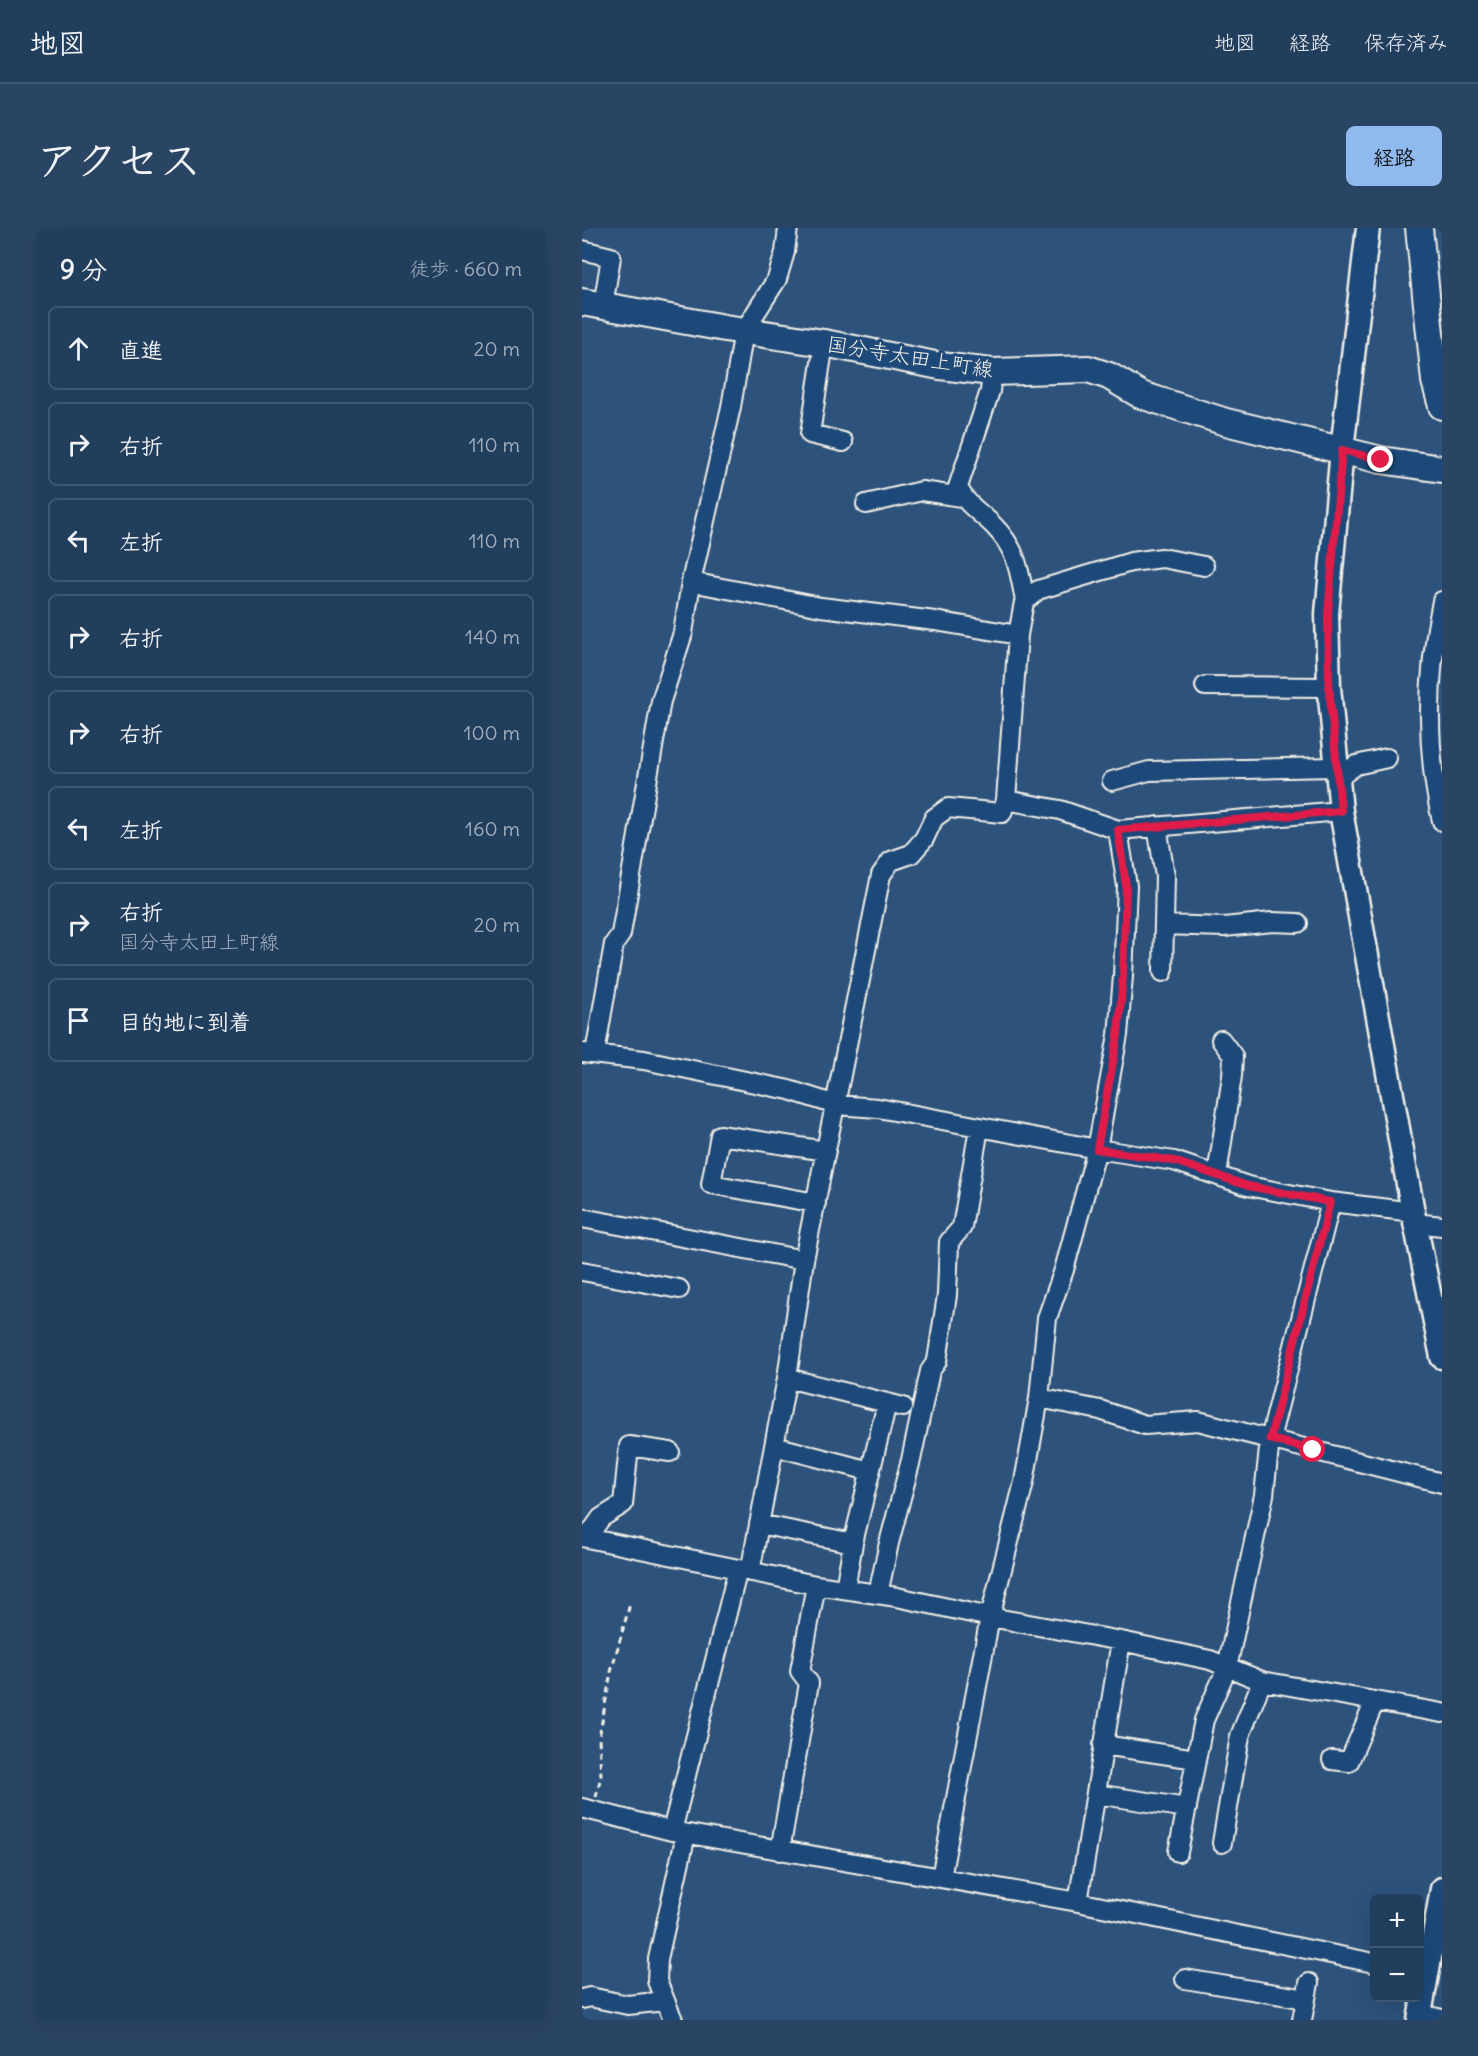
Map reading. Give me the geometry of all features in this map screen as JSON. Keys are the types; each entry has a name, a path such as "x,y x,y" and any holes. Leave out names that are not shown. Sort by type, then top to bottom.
{"main road":[{"path":"1419,228 1435,381 1442,406"},
{"name":"国分寺太田上町線","path":"593,304 824,343 940,366 992,372 1088,369 1109,376 1141,395 1226,422 1381,460 1442,469"}],"street":[{"path":"788,228 785,252 777,279 744,331 731,407 691,582 683,633 661,701 621,934 614,944 588,1053 644,1060 789,1090 836,1105 879,1108 979,1128 1174,1161 1248,1186 1414,1217 1442,1226"},
{"path":"1368,228 1342,450 1328,614 1329,687 1341,811 1414,1217 1442,1357"},
{"path":"582,250 611,257 593,304"},
{"path":"824,343 810,434 843,442"},
{"path":"673,2020 657,1982 658,1959 679,1832 744,1570 759,1524 787,1378 804,1260 881,875 891,861 911,854 924,839 934,818 948,808 1002,813 1006,800 1018,635 1025,601 1017,557 994,526 962,497 958,488 990,392 992,372"},
{"path":"866,504 922,491 962,497"},
{"path":"1025,601 1038,590 1131,562 1162,558 1204,566"},
{"path":"691,582 821,607 935,621 1018,635"},
{"path":"1442,600 1433,651 1430,713 1431,762 1442,821"},
{"path":"1205,686 1329,687"},
{"path":"1112,781 1149,771 1336,773 1356,765 1387,758"},
{"path":"1006,800 1060,810 1118,830 1341,811"},
{"path":"1157,826 1165,876 1163,972"},
{"path":"941,1878 990,1617 1024,1482 1039,1398 1047,1318 1064,1270 1097,1149 1118,1035 1123,976 1126,886 1118,830"},
{"path":"1164,925 1224,927 1272,922 1298,923"},
{"path":"1217,1175 1233,1056 1221,1040"},
{"path":"878,1594 930,1371 937,1360 947,1295 949,1242 962,1227 979,1128"},
{"path":"816,1203 711,1184 720,1135 826,1152"},
{"path":"1178,1852 1204,1720 1227,1668 1264,1495 1270,1439 1330,1202"},
{"path":"582,1218 804,1260"},
{"path":"582,1271 679,1289"},
{"path":"787,1378 895,1405 870,1471 845,1589"},
{"path":"1039,1398 1100,1410 1144,1425 1198,1421 1442,1483"},
{"path":"670,1452 629,1446 623,1504 601,1518 585,1538 816,1585 878,1594 1121,1641 1210,1660 1262,1681 1442,1713"},
{"path":"774,1446 870,1471"},
{"path":"759,1524 854,1543"},
{"path":"780,1851 809,1683 800,1671 816,1585"},
{"path":"1078,1902 1121,1641"},
{"path":"1222,1843 1240,1736 1262,1681"},
{"path":"1332,1760 1349,1762 1375,1701"},
{"path":"1103,1745 1196,1759"},
{"path":"1095,1794 1187,1808"},
{"path":"587,1809 679,1832 1078,1902 1370,1962"},
{"path":"1442,1889 1429,1976 1419,2017 1442,2019"},
{"path":"1185,1979 1307,1991 1302,2020"},
{"path":"582,1999 590,1996 628,2005 665,2001"}],"path":[{"path":"587,1809 601,1776 599,1738 620,1635 630,1604"}],"route":[{"path":"1313,1450 1270,1439 1330,1202 1248,1186 1174,1161 1097,1149 1118,1035 1123,976 1126,886 1118,830 1341,811 1329,687 1328,614 1342,450 1381,460"}]}
